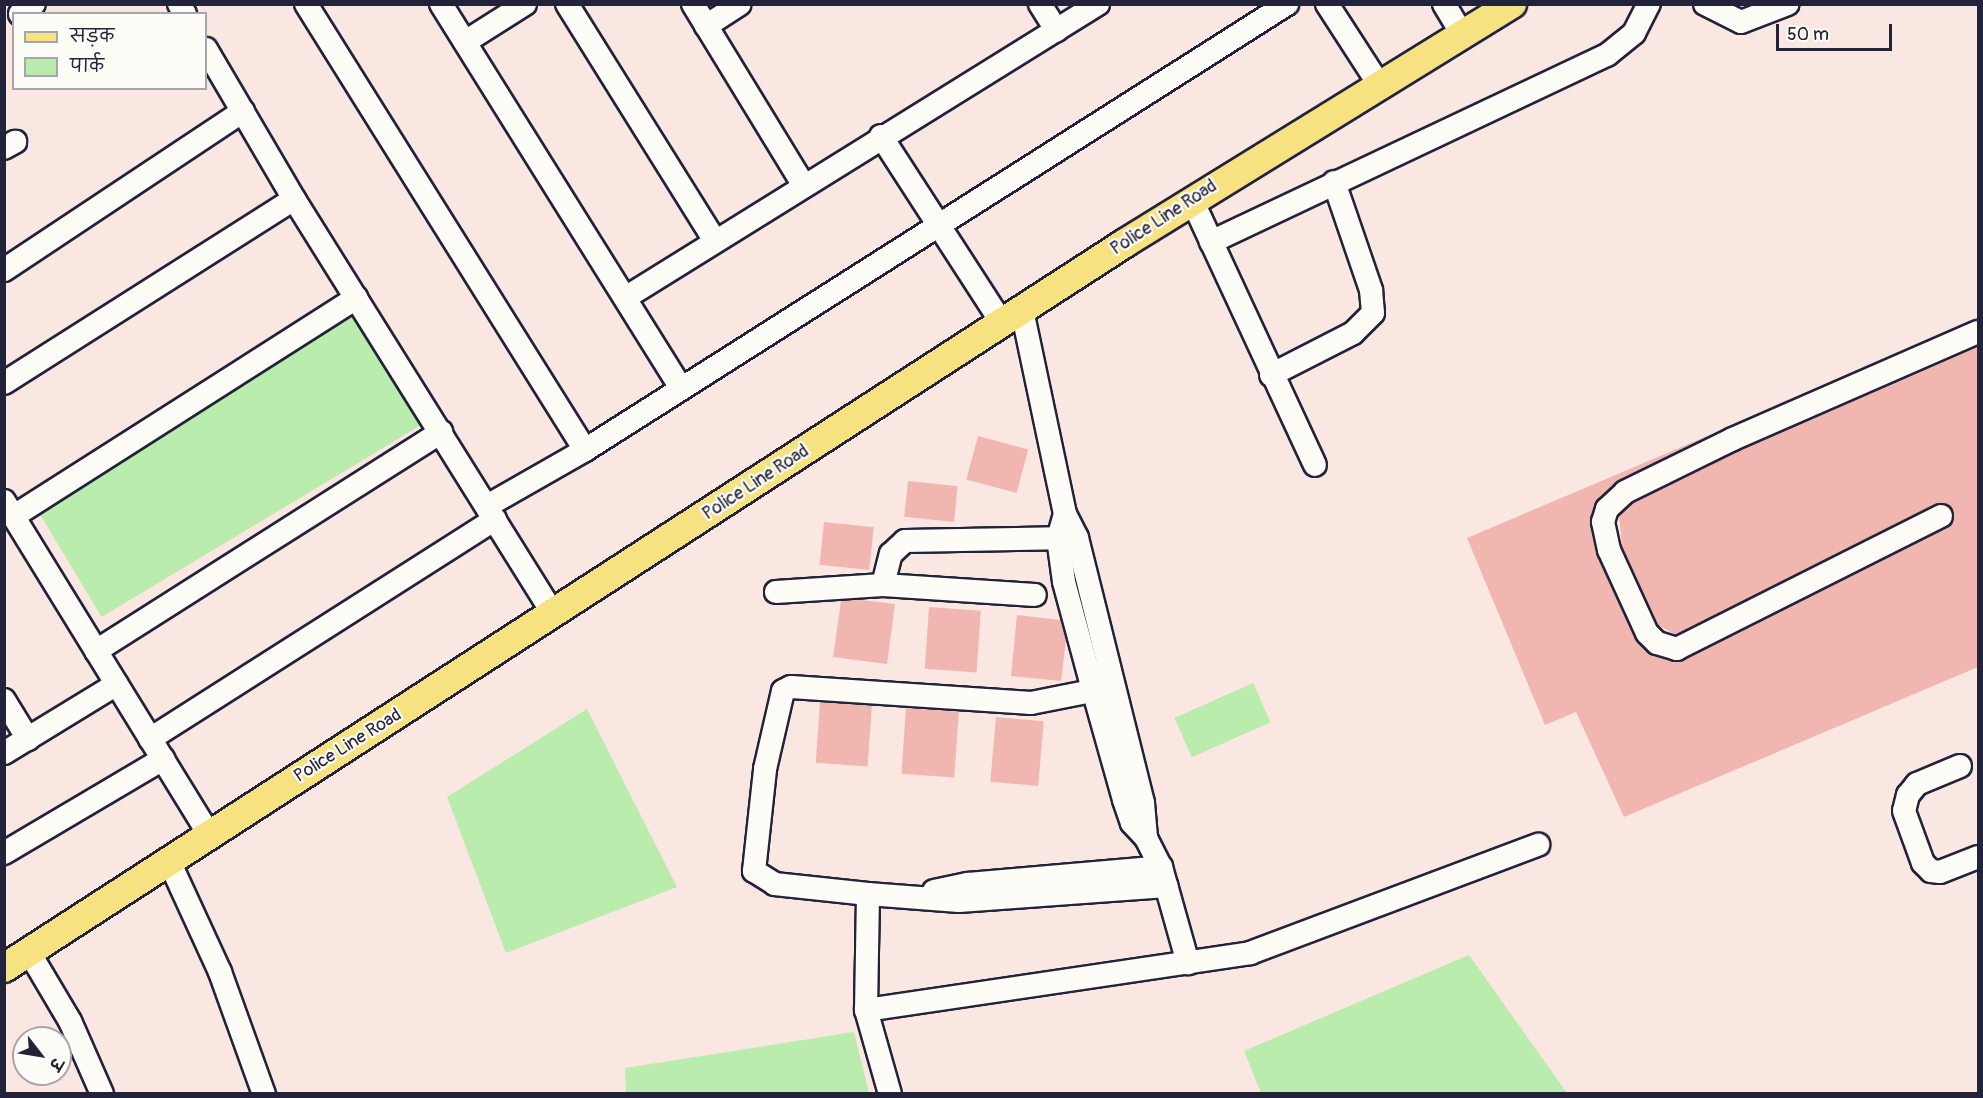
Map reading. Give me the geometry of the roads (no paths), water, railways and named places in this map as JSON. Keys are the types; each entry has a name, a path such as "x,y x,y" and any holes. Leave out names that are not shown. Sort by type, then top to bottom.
{"main road":[{"name":"Police Line Road","path":"4,968 209,834 555,615 1192,200 1512,4"}],"street":[{"path":"306,4 585,450"},
{"path":"441,4 681,388"},
{"path":"465,42 525,4"},
{"path":"567,4 715,241"},
{"path":"693,4 804,186"},
{"path":"706,26 740,4"},
{"path":"1040,4 1056,30"},
{"path":"625,298 881,136 1098,4"},
{"path":"150,739 585,450 1287,4"},
{"path":"1327,4 1380,86"},
{"path":"1444,4 1462,34"},
{"path":"1211,242 1607,55 1634,33 1649,4"},
{"path":"1705,4 1741,22 1788,4"},
{"path":"207,50 294,199 555,615"},
{"path":"4,270 243,111"},
{"path":"881,136 938,224 1012,317 1065,514 1067,538 1103,690 1143,803 1146,838 1163,876 1188,963"},
{"path":"1271,375 1353,333 1373,313 1371,290 1334,182"},
{"path":"4,383 294,199"},
{"path":"1192,200 1271,375 1315,465"},
{"path":"209,834 9,509 356,298"},
{"path":"1941,516 1677,649 1657,643 1647,633 1609,550 1604,522 1615,499 1635,488 1733,439 1978,333"},
{"path":"96,651 441,432"},
{"path":"883,585 891,554 905,541 1067,538"},
{"path":"776,592 883,585 1035,595"},
{"path":"4,753 117,684"},
{"path":"1103,690 1031,703 791,687 783,691 765,769 754,871 775,884 959,901 1163,876"},
{"path":"4,700 28,739"},
{"path":"4,853 163,759"},
{"path":"1960,766 1917,784 1908,795 1904,811 1923,863 1931,871 1940,872 1978,856"},
{"path":"866,1010 1250,953 1538,845"},
{"path":"169,861 220,972 264,1094"},
{"path":"868,894 866,1010 890,1094"},
{"path":"29,952 70,1021 102,1094"}]}
